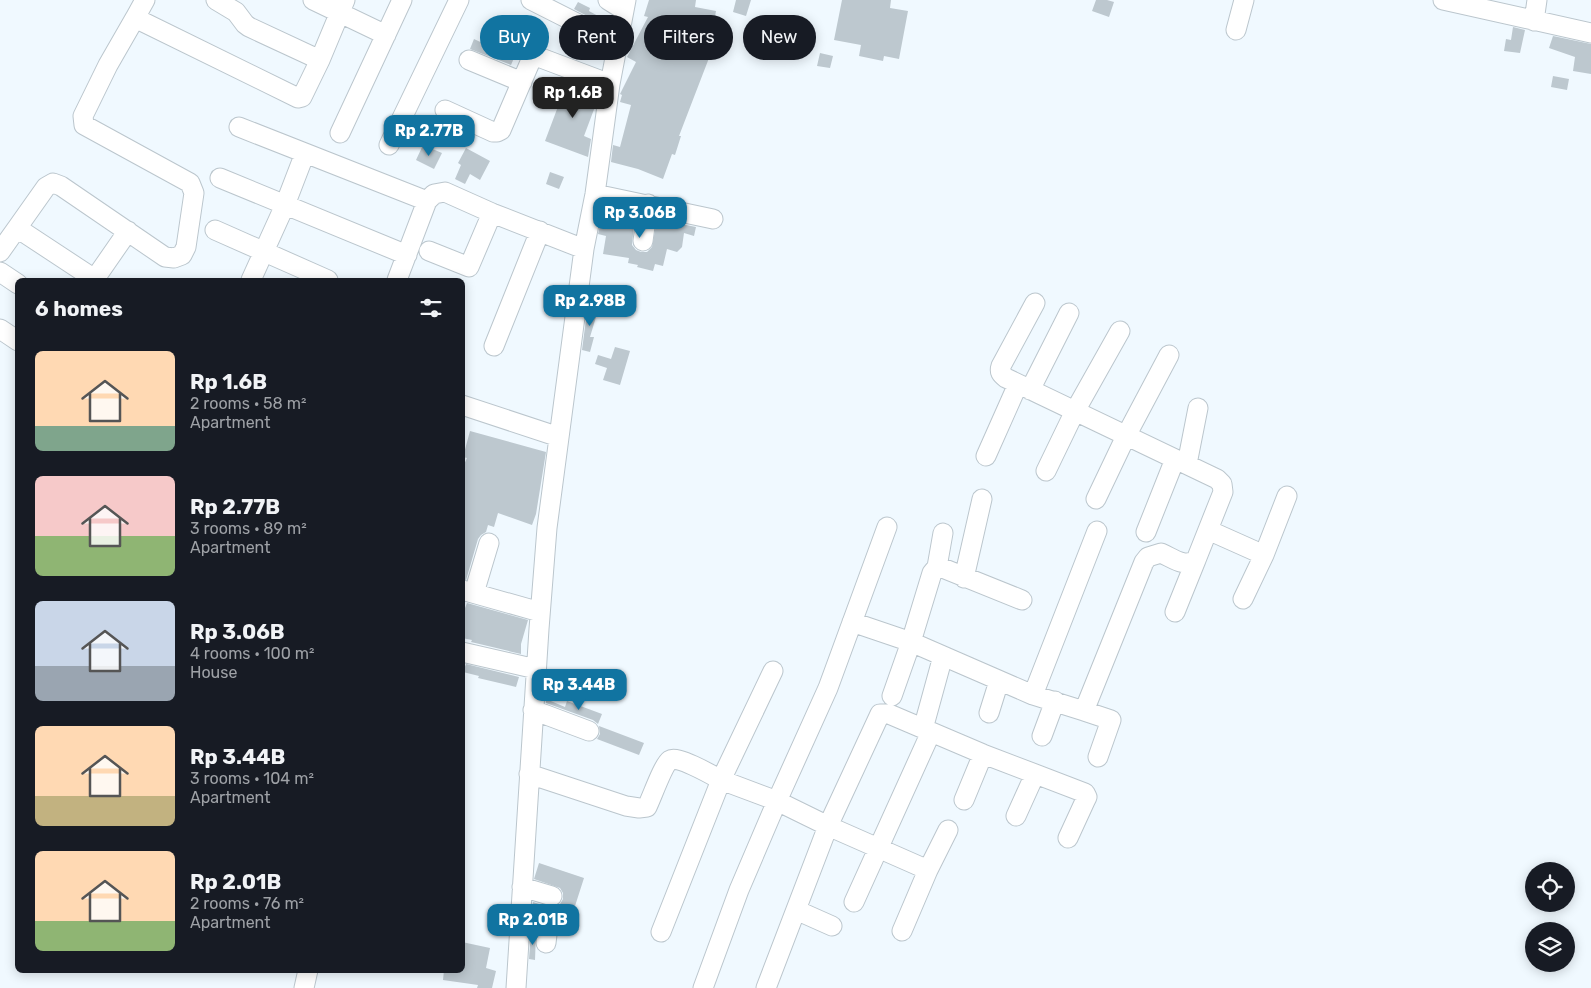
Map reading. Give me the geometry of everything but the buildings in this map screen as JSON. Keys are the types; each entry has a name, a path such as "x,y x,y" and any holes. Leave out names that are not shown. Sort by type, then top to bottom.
{"street":[{"path":"0,252 46,187 53,182 165,257 174,258 182,255 186,247 194,193 190,183 84,125 83,116 87,107 108,65 145,0"},
{"path":"216,0 236,12 244,24 249,27 320,60"},
{"path":"313,0 342,6 386,35"},
{"path":"340,133 402,0"},
{"path":"389,145 459,0"},
{"path":"531,0 561,15"},
{"path":"608,0 625,5"},
{"path":"1236,30 1244,0"},
{"path":"1443,0 1591,33"},
{"path":"1534,20 1537,0"},
{"path":"135,18 298,98 302,97 320,60 342,6"},
{"path":"444,110 493,132 501,130 531,60 536,58 541,58 610,84"},
{"path":"469,60 522,82"},
{"path":"516,988 533,710 547,528 584,249 595,194 615,60"},
{"path":"239,127 428,201"},
{"path":"252,278 285,205 305,153"},
{"path":"220,178 407,255"},
{"path":"398,278 428,201 434,194 445,192 492,213 584,249"},
{"path":"595,194 713,219"},
{"path":"643,240 648,204"},
{"path":"429,251 466,274 492,213"},
{"path":"17,228 92,278"},
{"path":"215,230 323,278"},
{"path":"96,278 128,231"},
{"path":"494,346 540,232"},
{"path":"0,272 15,282"},
{"path":"1036,303 1001,366 1001,374 1075,412 1218,479 1222,484 1223,492 1174,612"},
{"path":"986,456 1024,387 1069,313"},
{"path":"0,329 15,339"},
{"path":"1046,471 1075,412 1120,332"},
{"path":"1096,499 1126,436 1169,356"},
{"path":"465,406 559,437"},
{"path":"1146,532 1181,461 1198,408"},
{"path":"1243,599 1264,555 1287,496"},
{"path":"964,578 982,498"},
{"path":"703,988 740,890 777,801 828,688 887,528"},
{"path":"1208,530 1264,555"},
{"path":"1033,695 1098,531"},
{"path":"892,696 932,574 936,567 943,533"},
{"path":"489,543 466,594 540,612"},
{"path":"1084,711 1148,556 1161,553 1185,564 1190,564 1196,560"},
{"path":"936,567 1022,600"},
{"path":"852,622 911,642 1033,695 1111,720 1098,757"},
{"path":"465,653 536,670"},
{"path":"854,902 879,849 927,730 943,656"},
{"path":"661,932 721,780 773,671"},
{"path":"989,713 999,681"},
{"path":"1042,736 1055,701"},
{"path":"533,710 589,731"},
{"path":"766,988 828,826 880,714 889,714 983,754 1085,794 1087,797 1068,838"},
{"path":"964,800 983,754"},
{"path":"529,774 626,806 639,808 647,806 669,760 674,759 721,780 777,801 828,826 928,870"},
{"path":"1016,816 1035,774"},
{"path":"902,930 948,830"},
{"path":"522,887 552,896"},
{"path":"796,910 832,926"},
{"path":"520,916 546,921 548,926 546,943"},
{"path":"304,988 307,973"}]}
